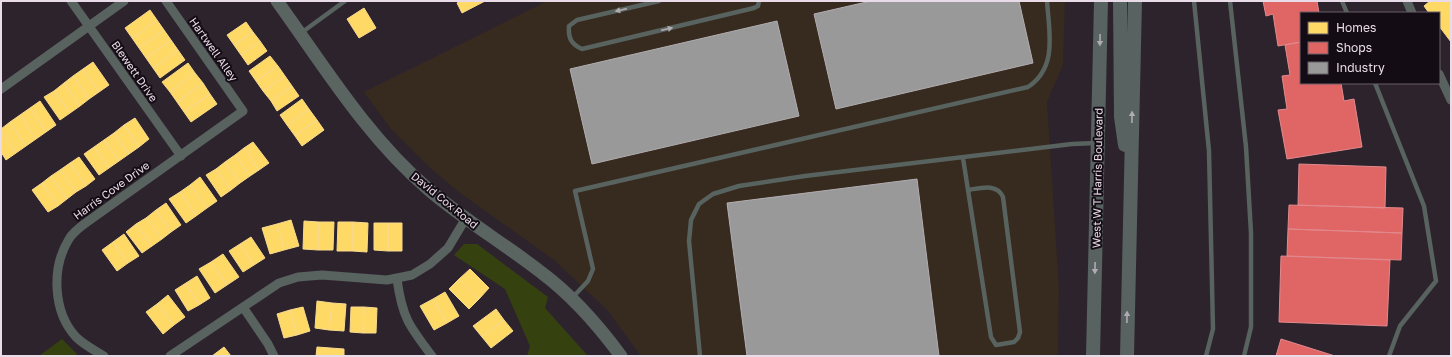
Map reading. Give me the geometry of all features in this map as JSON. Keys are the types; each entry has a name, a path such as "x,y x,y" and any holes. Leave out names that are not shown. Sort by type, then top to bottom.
{"main road":[{"name":"David Cox Road","path":"277,1 378,140 427,189 543,273 572,298 593,319 621,356"},
{"name":"West W T Harris Boulevard","path":"1093,356 1101,1"},
{"path":"1120,1 1121,117 1131,185"},
{"path":"1126,356 1135,1"}],"street":[{"name":"Blewett Drive","path":"71,1 180,156"},
{"path":"1,89 124,1"},
{"name":"Hartwell Alley","path":"166,1 243,111"},
{"path":"1407,1 1412,12"},
{"path":"1440,76 1451,100"},
{"name":"Harris Cove Drive","path":"104,356 87,346 76,336 64,319 56,290 61,257 69,239 75,232 243,111"},
{"path":"170,356 279,283 298,277 322,275 397,279 412,275 430,264 448,248 466,218"},
{"path":"397,279 400,300 406,320 432,356"},
{"path":"243,307 268,344 274,356"}],"lane":[{"path":"300,33 345,1"},
{"path":"659,1 576,20 569,26 570,41 575,46 582,49 754,8 758,6 759,1"},
{"path":"572,298 588,281 593,269 575,191 1028,87 1038,81 1046,68 1050,51 1047,1"},
{"path":"1194,1 1209,150 1213,329 1206,356"},
{"path":"1230,1 1246,147 1251,233 1251,327 1244,356"},
{"path":"1342,1 1347,12"},
{"path":"1375,84 1424,206 1436,281 1400,326 1390,356"},
{"path":"700,356 689,241 691,220 699,204 713,194 739,186 805,176 1072,144 1098,143"},
{"path":"964,158 968,190 991,337 996,344 1014,342 1018,338 1020,332 1004,197 1000,191 995,188 968,190"}],"shaded area":[{"path":"547,1 1065,1 1063,65 1047,102 1059,287 1058,356 641,356 608,311 554,260 460,193 430,168 391,129 364,92"}],"green space":[{"path":"464,244 477,244 548,297 545,308 588,356 527,356 530,346 505,289 454,255"},
{"path":"62,339 77,354 75,356 39,356"}],"building: Homes":[{"path":"460,1 485,1 462,13 457,3"},
{"path":"1430,1 1451,1 1451,42 1440,27 1440,12 1428,12 1424,6"},
{"path":"364,8 376,28 359,38 347,19"},
{"path":"150,10 157,20 132,38 125,28"},
{"path":"157,20 164,30 139,48 132,38"},
{"path":"246,22 253,32 234,45 227,35"},
{"path":"164,30 171,40 146,58 139,48"},
{"path":"253,32 260,41 241,55 234,45"},
{"path":"171,40 178,50 153,68 146,58"},
{"path":"260,41 267,51 248,65 241,55"},
{"path":"178,50 185,60 160,78 153,68"},
{"path":"270,56 278,66 256,81 249,71"},
{"path":"93,62 109,85 99,92 83,69"},
{"path":"188,63 195,73 170,92 162,82"},
{"path":"278,66 285,76 263,91 256,81"},
{"path":"83,69 99,92 89,99 73,76"},
{"path":"195,73 203,83 177,102 170,92"},
{"path":"73,76 89,99 80,106 64,83"},
{"path":"285,76 292,86 271,101 263,91"},
{"path":"64,83 80,106 70,113 54,91"},
{"path":"203,83 210,94 184,112 177,102"},
{"path":"292,86 299,96 277,111 271,101"},
{"path":"54,91 70,113 60,120 44,97"},
{"path":"210,94 217,104 191,122 184,112"},
{"path":"302,99 309,109 287,125 280,115"},
{"path":"40,101 56,125 46,132 30,108"},
{"path":"30,108 46,132 36,139 20,115"},
{"path":"309,109 317,120 295,136 287,125"},
{"path":"20,115 36,139 26,146 10,122"},
{"path":"135,118 149,139 139,147 124,125"},
{"path":"317,120 324,130 302,146 295,136"},
{"path":"10,122 26,146 16,153 1,131 1,129"},
{"path":"124,125 139,147 129,154 114,133"},
{"path":"1,131 16,153 6,160 1,152"},
{"path":"114,133 129,154 119,161 104,140"},
{"path":"104,140 119,161 109,168 94,147"},
{"path":"253,142 269,163 259,170 244,148"},
{"path":"94,147 109,168 99,175 84,154"},
{"path":"244,148 259,170 250,176 235,155"},
{"path":"235,155 250,176 240,183 225,162"},
{"path":"79,157 95,179 86,186 70,163"},
{"path":"225,162 240,183 231,190 216,169"},
{"path":"70,163 86,186 76,192 60,170"},
{"path":"216,169 231,190 221,197 206,175"},
{"path":"60,170 76,192 67,199 51,176"},
{"path":"51,176 67,199 58,206 42,183"},
{"path":"200,177 217,201 207,208 190,185"},
{"path":"42,183 58,206 48,212 32,190"},
{"path":"190,185 207,208 196,216 180,192"},
{"path":"180,192 196,216 186,223 169,199"},
{"path":"166,203 181,225 171,232 156,210"},
{"path":"156,210 171,232 162,239 146,218"},
{"path":"146,218 162,239 152,246 136,224"},
{"path":"291,220 299,246 284,250 277,224"},
{"path":"304,221 319,222 318,250 303,249"},
{"path":"319,222 334,222 333,250 318,250"},
{"path":"338,222 353,222 352,251 337,251"},
{"path":"353,222 368,223 367,252 352,251"},
{"path":"374,223 388,223 388,251 374,250"},
{"path":"388,223 402,223 402,251 388,251"},
{"path":"136,224 152,246 142,253 126,232"},
{"path":"277,224 284,250 270,254 262,228"},
{"path":"124,234 139,256 128,263 113,242"},
{"path":"251,237 265,258 254,265 240,244"},
{"path":"113,242 128,263 117,271 102,250"},
{"path":"240,244 254,265 243,272 229,251"},
{"path":"223,254 239,277 227,285 211,262"},
{"path":"211,262 227,285 215,293 199,269"},
{"path":"470,269 489,288 479,299 459,279"},
{"path":"197,276 210,298 199,305 186,283"},
{"path":"459,279 479,299 469,309 449,289"},
{"path":"186,283 199,305 188,311 175,290"},
{"path":"445,292 459,316 447,323 433,299"},
{"path":"168,295 185,317 174,325 157,304"},
{"path":"433,299 447,323 434,330 420,306"},
{"path":"317,301 332,303 329,330 315,328"},
{"path":"332,303 346,304 344,331 329,330"},
{"path":"157,304 174,325 163,334 146,312"},
{"path":"303,307 310,331 297,335 290,310"},
{"path":"351,307 364,307 363,333 350,332"},
{"path":"364,307 377,308 376,333 363,333"},
{"path":"496,309 504,320 482,337 473,326"},
{"path":"290,310 297,335 284,338 277,314"},
{"path":"504,320 513,331 491,348 482,337"},
{"path":"224,347 231,356 212,356"},
{"path":"317,347 344,349 344,356 316,356"}],"building: Shops":[{"path":"1263,1 1317,1 1319,12 1300,12 1300,42 1278,46 1273,14 1266,16"},
{"path":"1300,42 1300,84 1341,84 1344,101 1354,99 1362,147 1287,159 1278,110 1287,109 1282,76 1290,75 1285,45"},
{"path":"1299,164 1386,167 1385,208 1298,205"},
{"path":"1289,205 1403,208 1402,233 1288,229"},
{"path":"1288,229 1402,233 1401,260 1287,256"},
{"path":"1281,256 1390,260 1387,326 1279,322"},
{"path":"1281,339 1335,356 1276,356"}],"building: Industry":[{"path":"871,1 1019,1 1033,63 836,109 814,14"},
{"path":"777,21 799,116 592,164 570,69"},
{"path":"917,179 939,356 747,356 727,203"}]}
